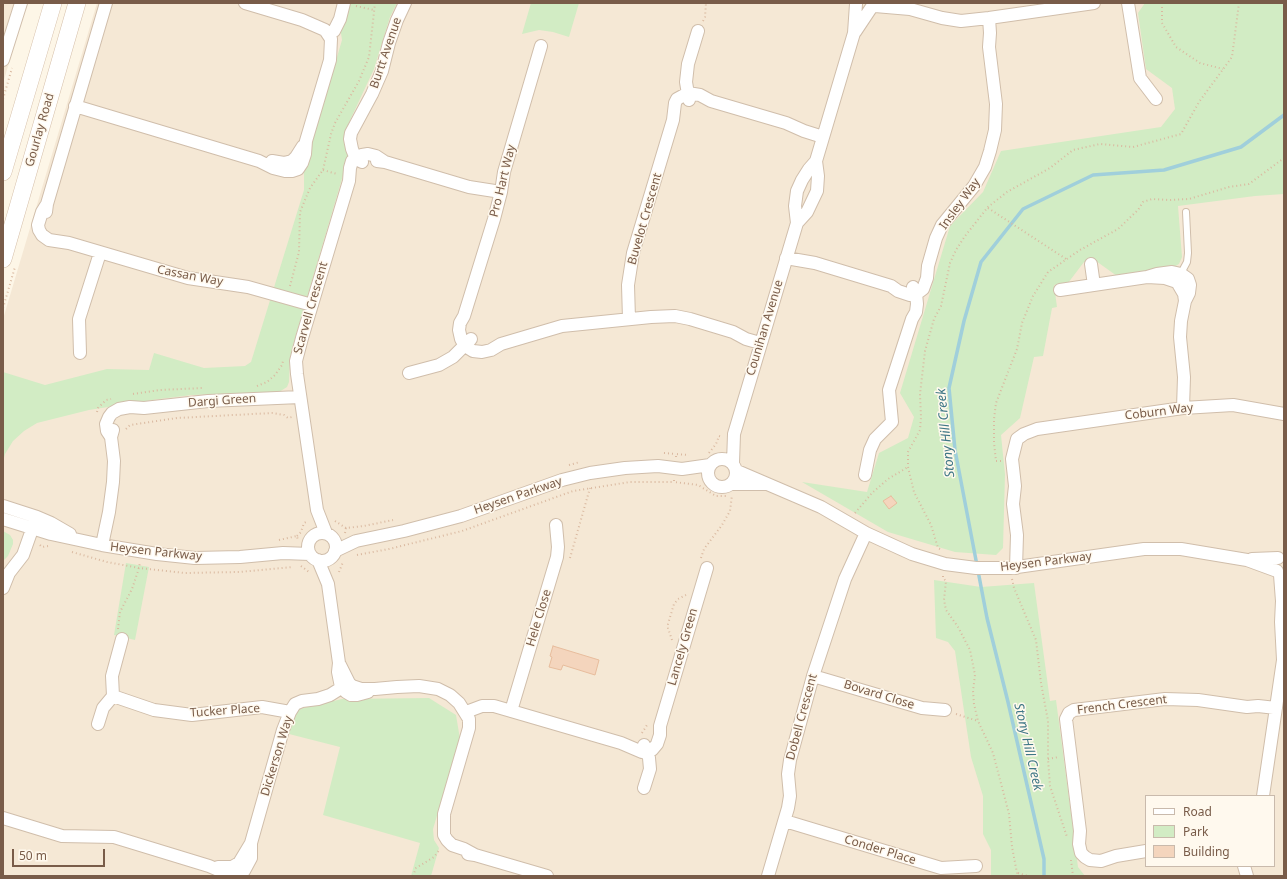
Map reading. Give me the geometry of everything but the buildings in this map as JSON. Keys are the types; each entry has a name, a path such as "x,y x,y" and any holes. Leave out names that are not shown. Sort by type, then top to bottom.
{"main road":[{"name":"Gourlay Road","path":"3,172 53,3"},
{"name":"Gourlay Road","path":"3,257 77,3"}],"street":[{"path":"3,60 21,3"},
{"name":"Cassan Way","path":"106,3 47,204 46,226 49,231 69,243 100,253 188,278 248,287 312,306"},
{"path":"245,3 302,20 322,23 330,31"},
{"name":"Burtt Avenue","path":"360,159 357,124 382,71 389,43 405,3"},
{"path":"855,4 863,8 875,6 905,6 942,18 961,21 985,19 1094,3"},
{"path":"1128,3 1140,78 1156,99"},
{"path":"75,106 259,161 284,163 292,161 306,141 330,60 330,31 344,4"},
{"name":"Counihan Avenue","path":"797,223 807,212 817,191 818,176 816,161 854,33 855,4"},
{"name":"Counihan Avenue","path":"854,33 875,6"},
{"name":"Insley Way","path":"913,292 921,275 928,266 936,238 942,225 974,186 985,167 990,150 995,130 996,104 989,46 990,33 985,19"},
{"path":"698,31 688,64 686,82 688,96 711,101 786,123 805,126 824,134"},
{"name":"Pro Hart Way","path":"468,342 464,316 500,196 504,172 541,46"},
{"name":"Buvelot Crescent","path":"629,319 628,285 634,253 673,120 688,96"},
{"path":"360,159 385,162 500,196"},
{"name":"Scarvell Crescent","path":"332,545 317,510 296,361 349,181 352,179 360,159"},
{"name":"Counihan Avenue","path":"735,467 733,436 797,223 797,191 809,169 816,161"},
{"path":"80,353 79,318 100,253"},
{"path":"787,255 913,292 912,319 889,390 892,422 875,439 870,450 865,476"},
{"path":"1091,264 1094,285"},
{"path":"1060,290 1148,278 1179,278 1185,301 1181,321 1180,337 1188,408"},
{"path":"409,373 439,365 453,357 468,342 473,351 482,352 491,350 501,344 562,326 629,319 675,316 733,332 748,334 761,340"},
{"name":"Dargi Green","path":"102,545 109,512 113,482 114,461 112,437 117,419 123,415 144,408 208,402 300,397"},
{"name":"Coburn Way","path":"1017,568 1013,504 1015,486 1012,459 1017,440 1024,434 1037,429 1188,408 1233,406 1283,415"},
{"name":"Counihan Avenue","path":"713,459 733,436"},
{"path":"713,459 726,460 735,467 736,476 734,491 715,486 709,479 708,474 713,459"},
{"name":"Heysen Parkway","path":"678,468 713,459"},
{"name":"Heysen Parkway","path":"332,545 404,531 461,516 562,480 590,473 624,468 658,466 678,468 709,479"},
{"name":"Heysen Parkway","path":"735,467 766,484 821,506 869,534 912,554 944,564 1017,568 1144,550 1181,549 1247,560 1280,574"},
{"name":"Heysen Parkway","path":"734,491 766,484"},
{"name":"Heysen Parkway","path":"3,506 51,523 78,539"},
{"name":"Scarvell Crescent","path":"312,548 317,510"},
{"path":"3,588 9,573 23,555 37,517"},
{"name":"Heysen Parkway","path":"3,520 51,534 102,545 142,552 195,558 240,557 283,553 312,548"},
{"name":"Hele Close","path":"511,711 557,557 558,548 556,525"},
{"path":"312,548 321,533 332,545 330,576 339,663 345,685 361,689 375,690 412,686 438,689 450,695 460,703 466,712 469,728 444,814 444,835 452,845 475,855"},
{"name":"Dobell Crescent","path":"768,876 785,821 790,796 788,774 790,760 813,676 845,579 869,534"},
{"path":"312,548 326,560 332,545"},
{"path":"312,548 330,576"},
{"path":"1264,795 1283,660 1281,622 1283,599 1280,574 1275,564 1282,554"},
{"name":"Heysen Parkway","path":"1247,560 1282,554"},
{"name":"Lancely Green","path":"642,747 652,740 660,726 703,565"},
{"path":"98,724 103,708 113,696 112,676 122,639"},
{"name":"Bovard Close","path":"813,676 922,708 945,710"},
{"name":"Dickerson Way","path":"3,818 62,836 114,837 209,866 232,867 245,870 251,843 283,730 290,712 295,704 330,695 345,685"},
{"name":"Tucker Place","path":"113,696 154,710 192,715 262,707 290,712"},
{"name":"French Crescent","path":"1145,851 1116,856 1088,850 1080,831 1066,719 1069,713 1074,710 1165,699 1198,700 1247,707 1258,706 1276,711"},
{"path":"466,712 482,706 494,706 621,743 634,750 642,752 642,747"},
{"path":"642,747 649,758 650,769 644,788"},
{"path":"444,814 438,822 436,832 436,838 442,846 461,853 475,855 547,876"},
{"name":"Conder Place","path":"785,821 941,868 976,866"}],"lane":[{"path":"1179,278 1187,262 1188,253 1186,212"}],"path":[{"path":"287,298 299,252 300,212 310,188 323,170 335,123 359,81 368,57 375,3"},
{"path":"698,31 705,17 706,3"},
{"path":"1162,3 1162,23 1176,48 1200,63 1223,69"},
{"path":"1028,876 1017,875 1012,847 1009,814 993,754 978,721 974,697 974,667 970,650 961,631 946,610 944,600 946,581 943,578 947,551 938,548 931,524 914,492 908,467 908,452 920,430 920,394 925,351 934,319 941,306 950,263 965,236 988,207 1007,192 1050,168 1073,150 1100,144 1133,147 1182,134 1199,102 1232,57 1238,3"},
{"path":"344,4 374,10"},
{"path":"988,207 1066,259"},
{"path":"257,386 267,382 275,375 282,365 283,359"},
{"path":"126,395 160,390 206,388"},
{"path":"96,416 98,408 106,400 113,398"},
{"path":"112,437 124,436 126,428 130,425 177,418 272,413 284,415 288,418 303,414"},
{"path":"713,459 719,436 733,436"},
{"path":"674,482 678,468 676,454 695,455"},
{"path":"847,522 872,493 888,479 908,467"},
{"path":"355,555 389,549 462,531 573,491 630,482 674,482 698,485 716,496 721,497 734,491"},
{"path":"703,565 704,549 722,526 730,511 734,491"},
{"path":"122,639 118,627 120,612 138,571 142,552"},
{"path":"300,566 312,573 330,576"},
{"path":"1017,568 1014,588 1036,640 1041,683 1048,721 1050,786 1068,840"},
{"path":"672,641 668,628 674,604 690,592"},
{"path":"945,710 978,721"},
{"path":"642,747 638,736 645,729 649,718"},
{"path":"413,876 416,868 434,856 442,846"},
{"path":"1071,854 1073,876"}],"shaded area":[{"path":"3,3 27,3 3,83"},
{"path":"97,3 1284,3 1284,876 3,876 3,319"}],"green space":[{"path":"350,3 397,3 390,17 374,69 345,131 349,155 293,345 290,358 289,382 287,387 279,392 192,395 159,399 89,410 37,423 24,431 13,441 5,454 3,462 3,372 45,385 107,369 149,370 154,353 204,368 245,366 251,362 304,190 304,170 342,40 340,27"},
{"path":"531,3 579,3 569,37 553,32 539,30 522,34"},
{"path":"1145,3 1284,3 1284,194 1255,196 1178,206 1182,257 1179,264 1172,268 1117,276 1096,261 1084,262 1068,283 1054,285 1057,307 1052,308 1043,356 1034,357 1020,418 1001,435 1005,474 1003,548 996,555 955,552 888,532 802,482 867,492 879,453 908,438 914,417 900,393 950,226 983,192 1001,151 1161,127 1175,109 1172,88 1146,69 1138,13"},
{"path":"3,531 10,535 13,540 13,544 8,556 3,561"},
{"path":"126,563 149,567 135,640 114,635"},
{"path":"934,580 981,587 1034,583 1050,701 1056,700 1078,867 1085,876 991,876 991,850 983,834 983,796 971,757 955,651 948,642 936,638"},
{"path":"429,698 456,715 460,739 433,829 434,840 439,848 431,876 411,876 420,843 323,815 340,747 289,734 295,710 342,699"}],"waterway":[{"name":"Stony Hill Creek","path":"1044,876 1044,859 987,618 955,450 949,388 964,321 981,262 1023,209 1093,175 1164,170 1241,147 1284,115"}]}
